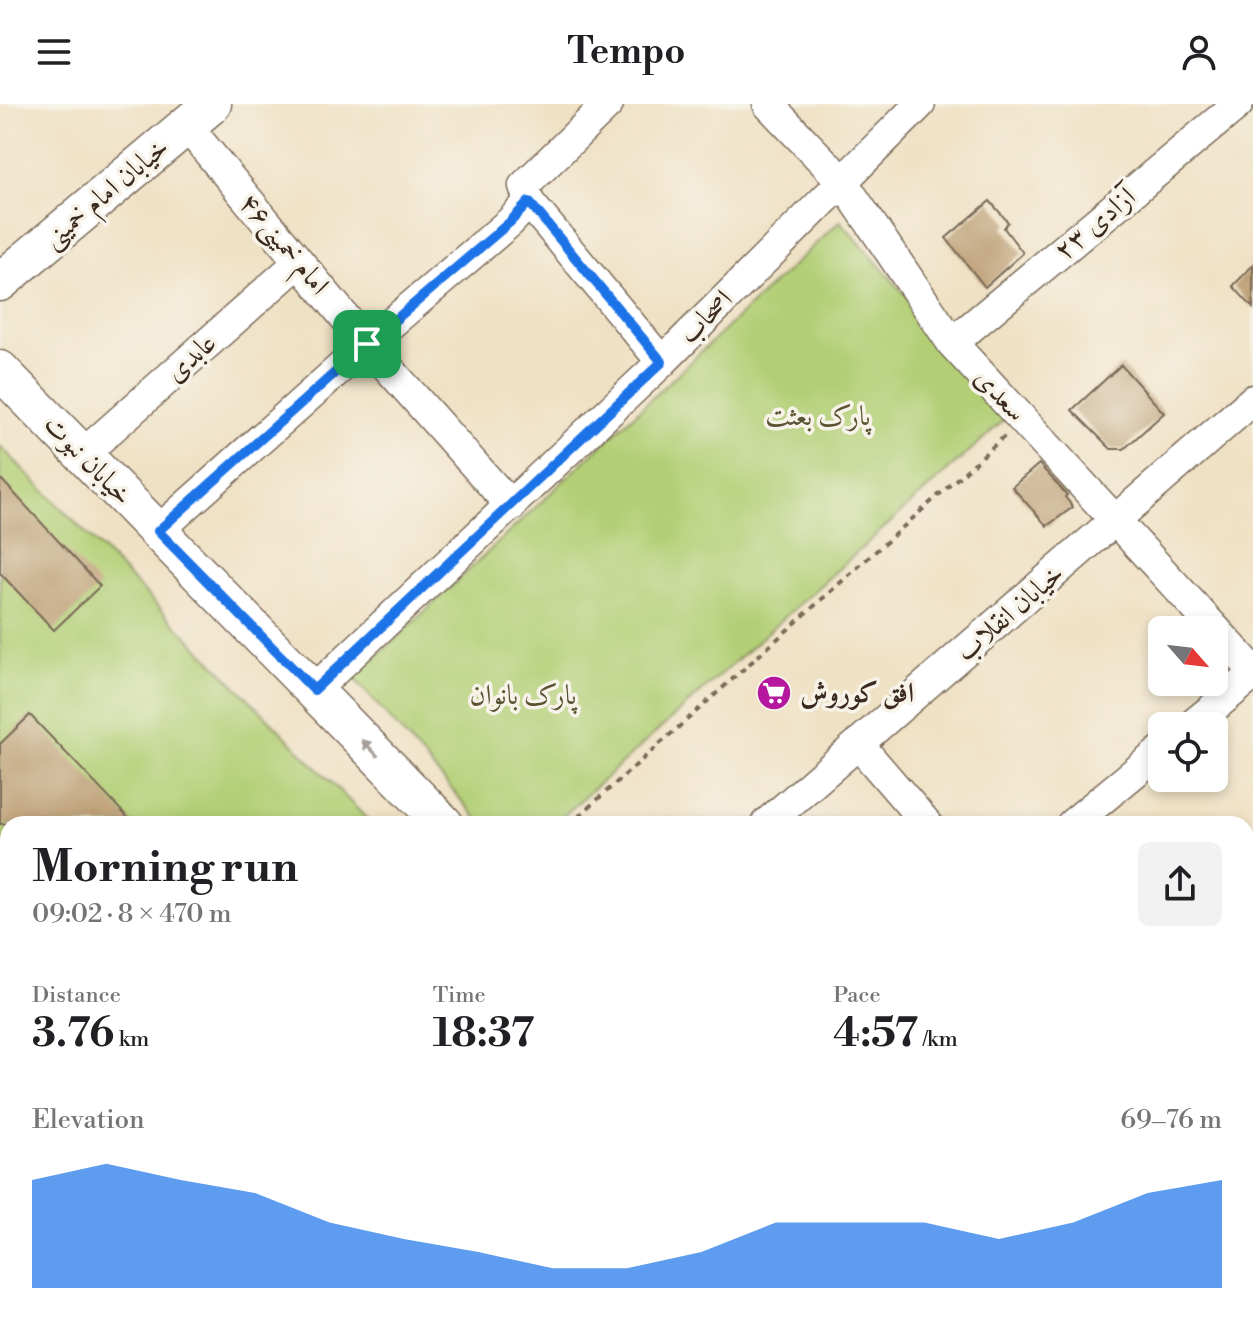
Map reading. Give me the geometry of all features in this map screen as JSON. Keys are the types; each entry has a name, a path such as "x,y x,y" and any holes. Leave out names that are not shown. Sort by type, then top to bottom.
{"main road":[{"name":"خیابان امام خمینی","path":"0,259 192,111"},
{"name":"خیابان امام خمینی","path":"0,282 192,111"},
{"name":"خیابان نبوت","path":"0,370 158,531 403,816"},
{"name":"خیابان نبوت","path":"0,401 305,699 435,816"}],"street":[{"path":"608,104 524,186 529,202 662,362"},
{"name":"سعدی","path":"768,104 842,181 952,343 1252,669"},
{"name":"اصحاب","path":"305,699 662,362 920,104"},
{"name":"آزادی ۲۳","path":"952,343 1238,104"},
{"name":"امام خمینی۴۶","path":"192,111 299,262 367,344 511,506"},
{"path":"158,531 529,202"},
{"name":"عابدی","path":"83,454 299,262"},
{"name":"خیابان انقلاب","path":"775,816 1253,400"},
{"path":"1206,712 1252,669"},
{"path":"859,745 920,816"},
{"path":"1082,816 1148,762"}],"path":[{"path":"579,816 1023,420"}],"green space":[{"name":"پارک بعثت","path":"840,221 1011,414 563,816 475,816 354,678"},
{"path":"0,446 364,816 0,816"}],"building":[{"path":"990,201 1008,222 1004,228 1023,253 985,287 946,238"},
{"path":"1253,265 1253,308 1233,286"},
{"path":"1121,365 1164,413 1124,449 1111,449 1072,410"},
{"path":"1039,464 1067,495 1065,497 1073,507 1047,526 1012,487"},
{"path":"0,478 100,586 54,630 0,573"},
{"path":"30,715 126,816 0,816 0,744"}],"place":[{"name":"افق کوروش","path":"774,693"}],"route":[{"path":"529,202 662,362 314,690 158,531 367,344 510,222 529,202"}],"park label":[{"name":"پارک بانوان","path":"523,695"}]}
